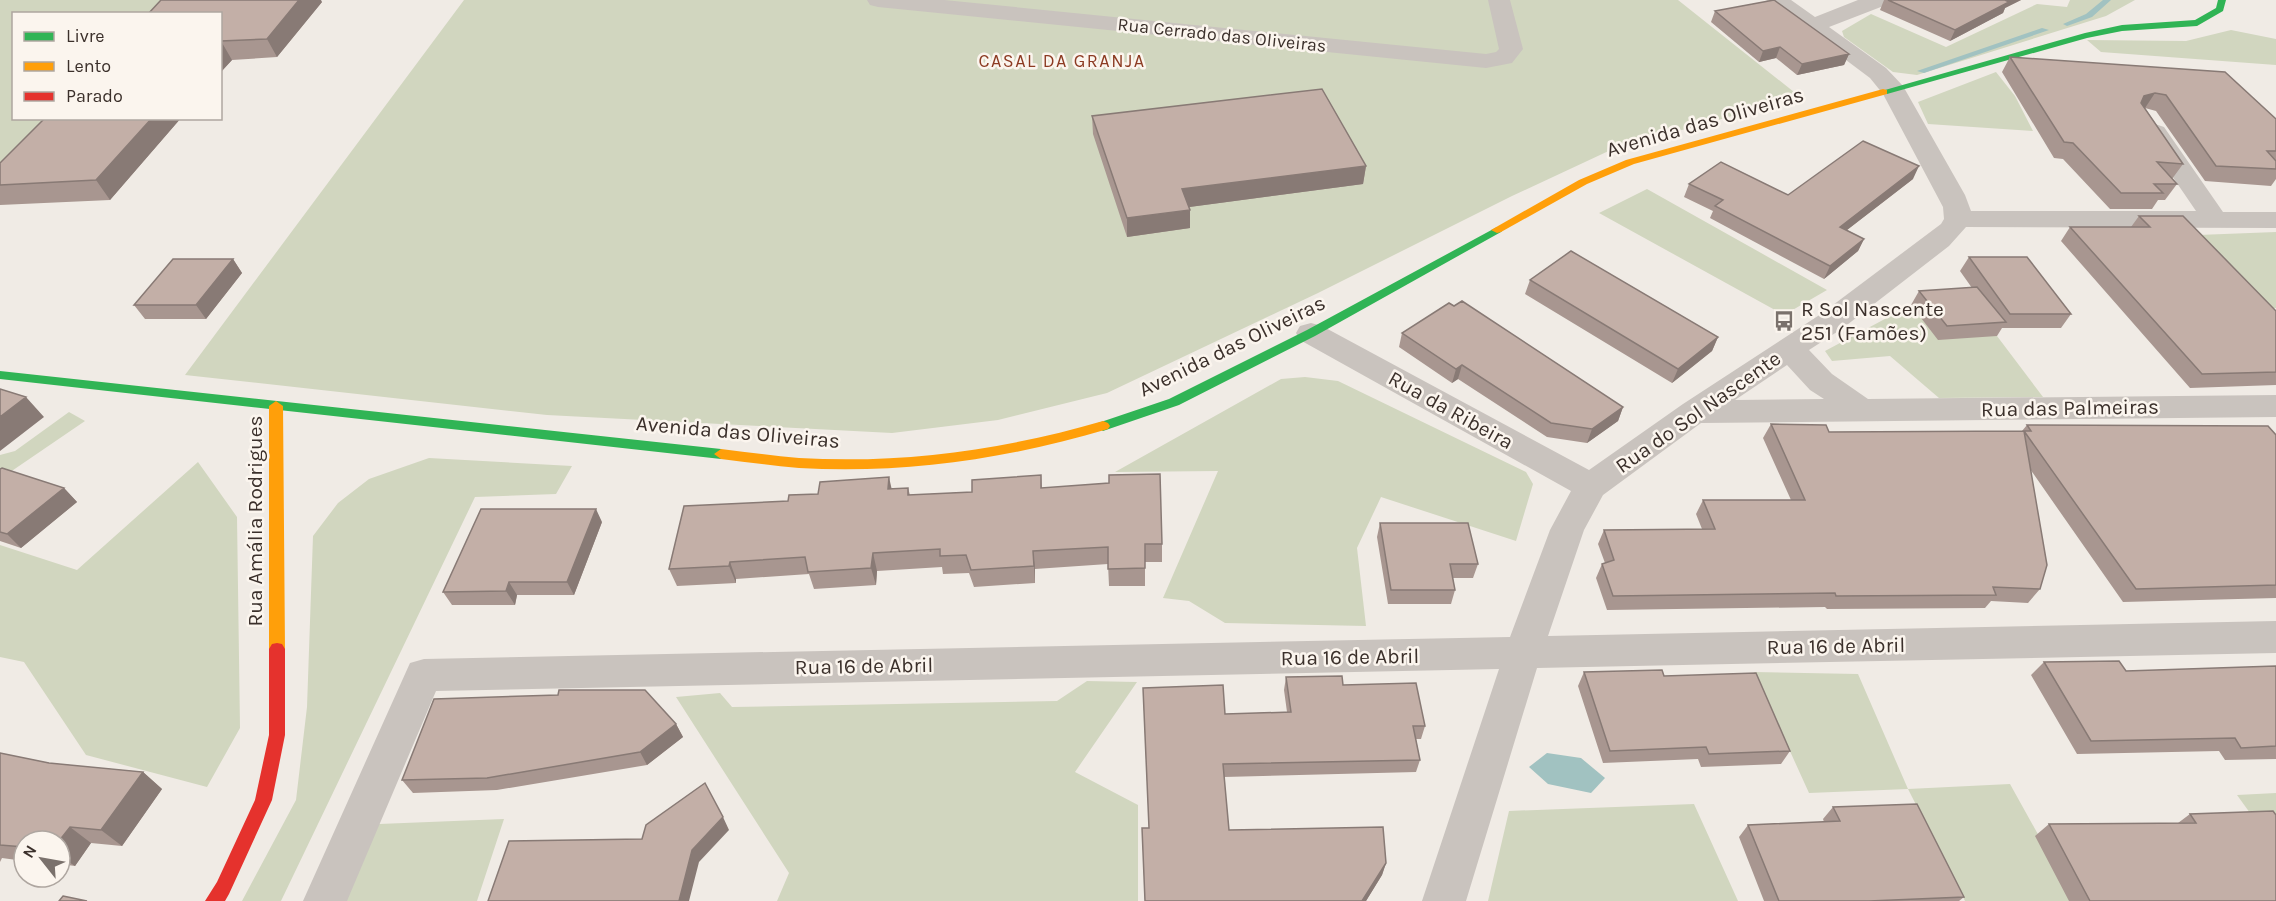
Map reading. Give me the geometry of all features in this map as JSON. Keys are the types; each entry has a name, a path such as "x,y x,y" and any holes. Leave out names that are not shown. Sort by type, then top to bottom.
{"street":[{"name":"Rua Cerrado das Oliveiras","path":"878,0 1486,61 1504,58 1511,49 1499,0"},
{"path":"1777,0 1878,73 1894,91 1952,195 1957,207 1958,219 2276,220"},
{"path":"1814,25 1878,0"},
{"name":"Avenida das Oliveiras","path":"276,406 808,463 921,462 1010,448 1090,430 1174,402 1311,333 1583,182 1630,162 1681,146 1894,91 2122,28 2197,23 2220,9 2222,0"},
{"name":"Avenida das Oliveiras","path":"2122,28 2149,14"},
{"path":"2145,117 2215,220"},
{"name":"Rua do Sol Nascente","path":"1444,901 1523,653 1567,530 1591,486 1694,412 1832,321 1939,240 1951,230 1958,219"},
{"name":"Rua da Ribeira","path":"1311,333 1591,486"},
{"path":"1790,349 1821,382 1863,411"},
{"name":"Rua Amália Rodrigues","path":"0,375 276,406 278,735 263,800 223,888 214,901"},
{"name":"Rua das Palmeiras","path":"1694,412 2276,406"},
{"name":"Rua 16 de Abril","path":"325,901 424,675 2276,637"}],"green space":[{"path":"0,0 176,0 168,12 12,12 12,120 70,120 0,181"},
{"path":"464,0 1678,0 1799,96 1691,128 1630,141 1107,393 998,420 892,433 547,415 185,375"},
{"path":"2070,0 2135,0 2106,16 1917,75 1893,72 1844,37 1842,31 1871,14 1946,47 2037,4 2067,7"},
{"path":"2231,30 2276,39 2276,65 2101,52 2087,40 2186,41"},
{"path":"1996,72 2015,96 2033,131 1928,124 1918,102"},
{"path":"1647,189 1827,290 1784,315 1599,213"},
{"path":"2276,232 2276,308 2271,308 2198,235"},
{"path":"1911,305 1997,336 2043,397 1939,398 1890,356 1832,361 1825,351"},
{"path":"1305,377 1338,381 1526,472 1533,484 1516,541 1381,497 1357,548 1366,626 1225,623 1189,601 1163,598 1218,471 1115,472 1281,379"},
{"path":"69,412 85,421 0,479 0,455 15,451"},
{"path":"429,458 572,466 556,494 475,497 281,901 242,901 296,800 307,707 313,536 338,503 369,479"},
{"path":"198,462 237,517 240,728 207,787 86,755 24,662 0,657 0,545 77,570"},
{"path":"1754,672 1858,674 1908,789 1809,793"},
{"path":"1087,681 1137,682 1075,772 1138,805 1138,901 777,901 789,873 676,697 720,693 732,707 1057,701"},
{"path":"2010,784 2075,901 1965,901 1908,789"},
{"path":"2276,793 2276,849 2237,795"},
{"path":"1694,804 1738,901 1488,901 1509,811"},
{"path":"504,819 477,901 343,901 379,824"}],"water":[{"path":"1547,753 1581,758 1605,778 1591,793 1548,784 1529,767"}],"building":[{"path":"161,0 299,0 267,39 222,41 222,12 150,12"},
{"path":"1774,0 1849,54 1802,64 1780,47 1763,51 1715,11"},
{"path":"1888,0 2005,0 2009,2 1955,30"},
{"path":"2010,57 2225,72 2276,119 2276,151 2267,151 2276,161 2276,169 2216,166 2166,95 2155,93 2144,96 2141,103 2183,164 2157,162 2177,184 2154,184 2163,193 2121,193 2073,143 2064,142"},
{"path":"1322,89 1366,166 1182,189 1190,210 1127,218 1092,116"},
{"path":"43,120 150,120 96,180 0,185 0,163"},
{"path":"1863,141 1919,166 1840,227 1864,239 1830,266 1715,206 1723,200 1689,184 1721,162 1788,195"},
{"path":"2139,216 2183,216 2276,311 2276,372 2202,374 2070,227 2150,227"},
{"path":"1571,251 1718,337 1678,369 1530,280"},
{"path":"1969,257 2027,257 2071,314 2010,314"},
{"path":"173,259 233,259 196,305 134,305"},
{"path":"1977,287 2006,322 1947,326 1919,291"},
{"path":"1462,301 1623,407 1592,429 1551,423 1462,365 1456,369 1402,333 1449,303 1454,306"},
{"path":"0,389 26,397 0,417"},
{"path":"1771,424 1826,425 1829,432 2024,431 2047,565 2040,589 1993,587 1996,595 1836,596 1835,593 1613,596 1602,564 1614,560 1604,530 1715,529 1703,500 1805,500"},
{"path":"2027,425 2268,426 2276,435 2276,585 2136,589 2024,431 2031,431"},
{"path":"0,469 64,488 7,534 0,532"},
{"path":"1160,474 1162,544 1145,544 1145,568 1108,569 1108,547 1033,551 1034,566 971,570 966,555 940,556 940,549 873,553 871,568 808,572 805,557 730,562 729,566 669,569 684,506 788,501 789,495 818,494 820,482 889,477 888,489 908,488 908,495 972,492 972,480 1041,475 1041,488 1109,483 1109,475"},
{"path":"481,509 596,509 567,582 509,582 506,591 443,592"},
{"path":"1380,523 1468,523 1478,564 1450,564 1455,590 1391,590"},
{"path":"2119,661 2126,671 2276,666 2276,746 2241,748 2235,738 2091,741 2044,662"},
{"path":"1662,670 1664,676 1756,673 1790,751 1709,754 1706,747 1610,751 1584,672"},
{"path":"1342,676 1343,685 1416,683 1425,726 1413,726 1420,760 1223,764 1229,830 1383,827 1386,863 1362,901 1145,901 1142,828 1149,828 1143,688 1223,685 1225,714 1291,712 1286,677"},
{"path":"559,690 645,690 676,724 640,752 487,778 402,780 434,699 558,695"},
{"path":"0,753 49,763 143,772 101,830 70,827 68,829 12,829 12,846 0,845"},
{"path":"705,783 723,817 692,850 679,901 488,901 509,841 642,839 646,825"},
{"path":"1917,804 1964,897 1869,901 1779,901 1748,825 1840,821 1833,807"},
{"path":"2273,811 2276,815 2276,901 2090,901 2049,824 2196,823 2190,814"},
{"path":"63,896 87,901 59,901"}],"waterway":[{"path":"2067,24 2089,15 2107,0"},
{"path":"1921,71 2045,30"}],"traffic: fast":[{"path":"1883,92 2085,36 2122,28 2197,23 2220,9 2222,0"},
{"path":"1103,426 1174,402 1311,333 1497,230"},
{"path":"0,375 721,454"}],"traffic: slow":[{"path":"1497,230 1583,182 1630,162 1883,92"},
{"path":"276,406 277,649"},
{"path":"721,454 808,463 919,461 1033,445 1103,426"}],"traffic: jam":[{"path":"214,901 223,888 263,800 277,735 277,649"}],"place":[{"name":"R Sol Nascente 251 (Famões)","path":"1784,321"}],"district":[{"name":"CASAL DA GRANJA","path":"1062,61"}]}
